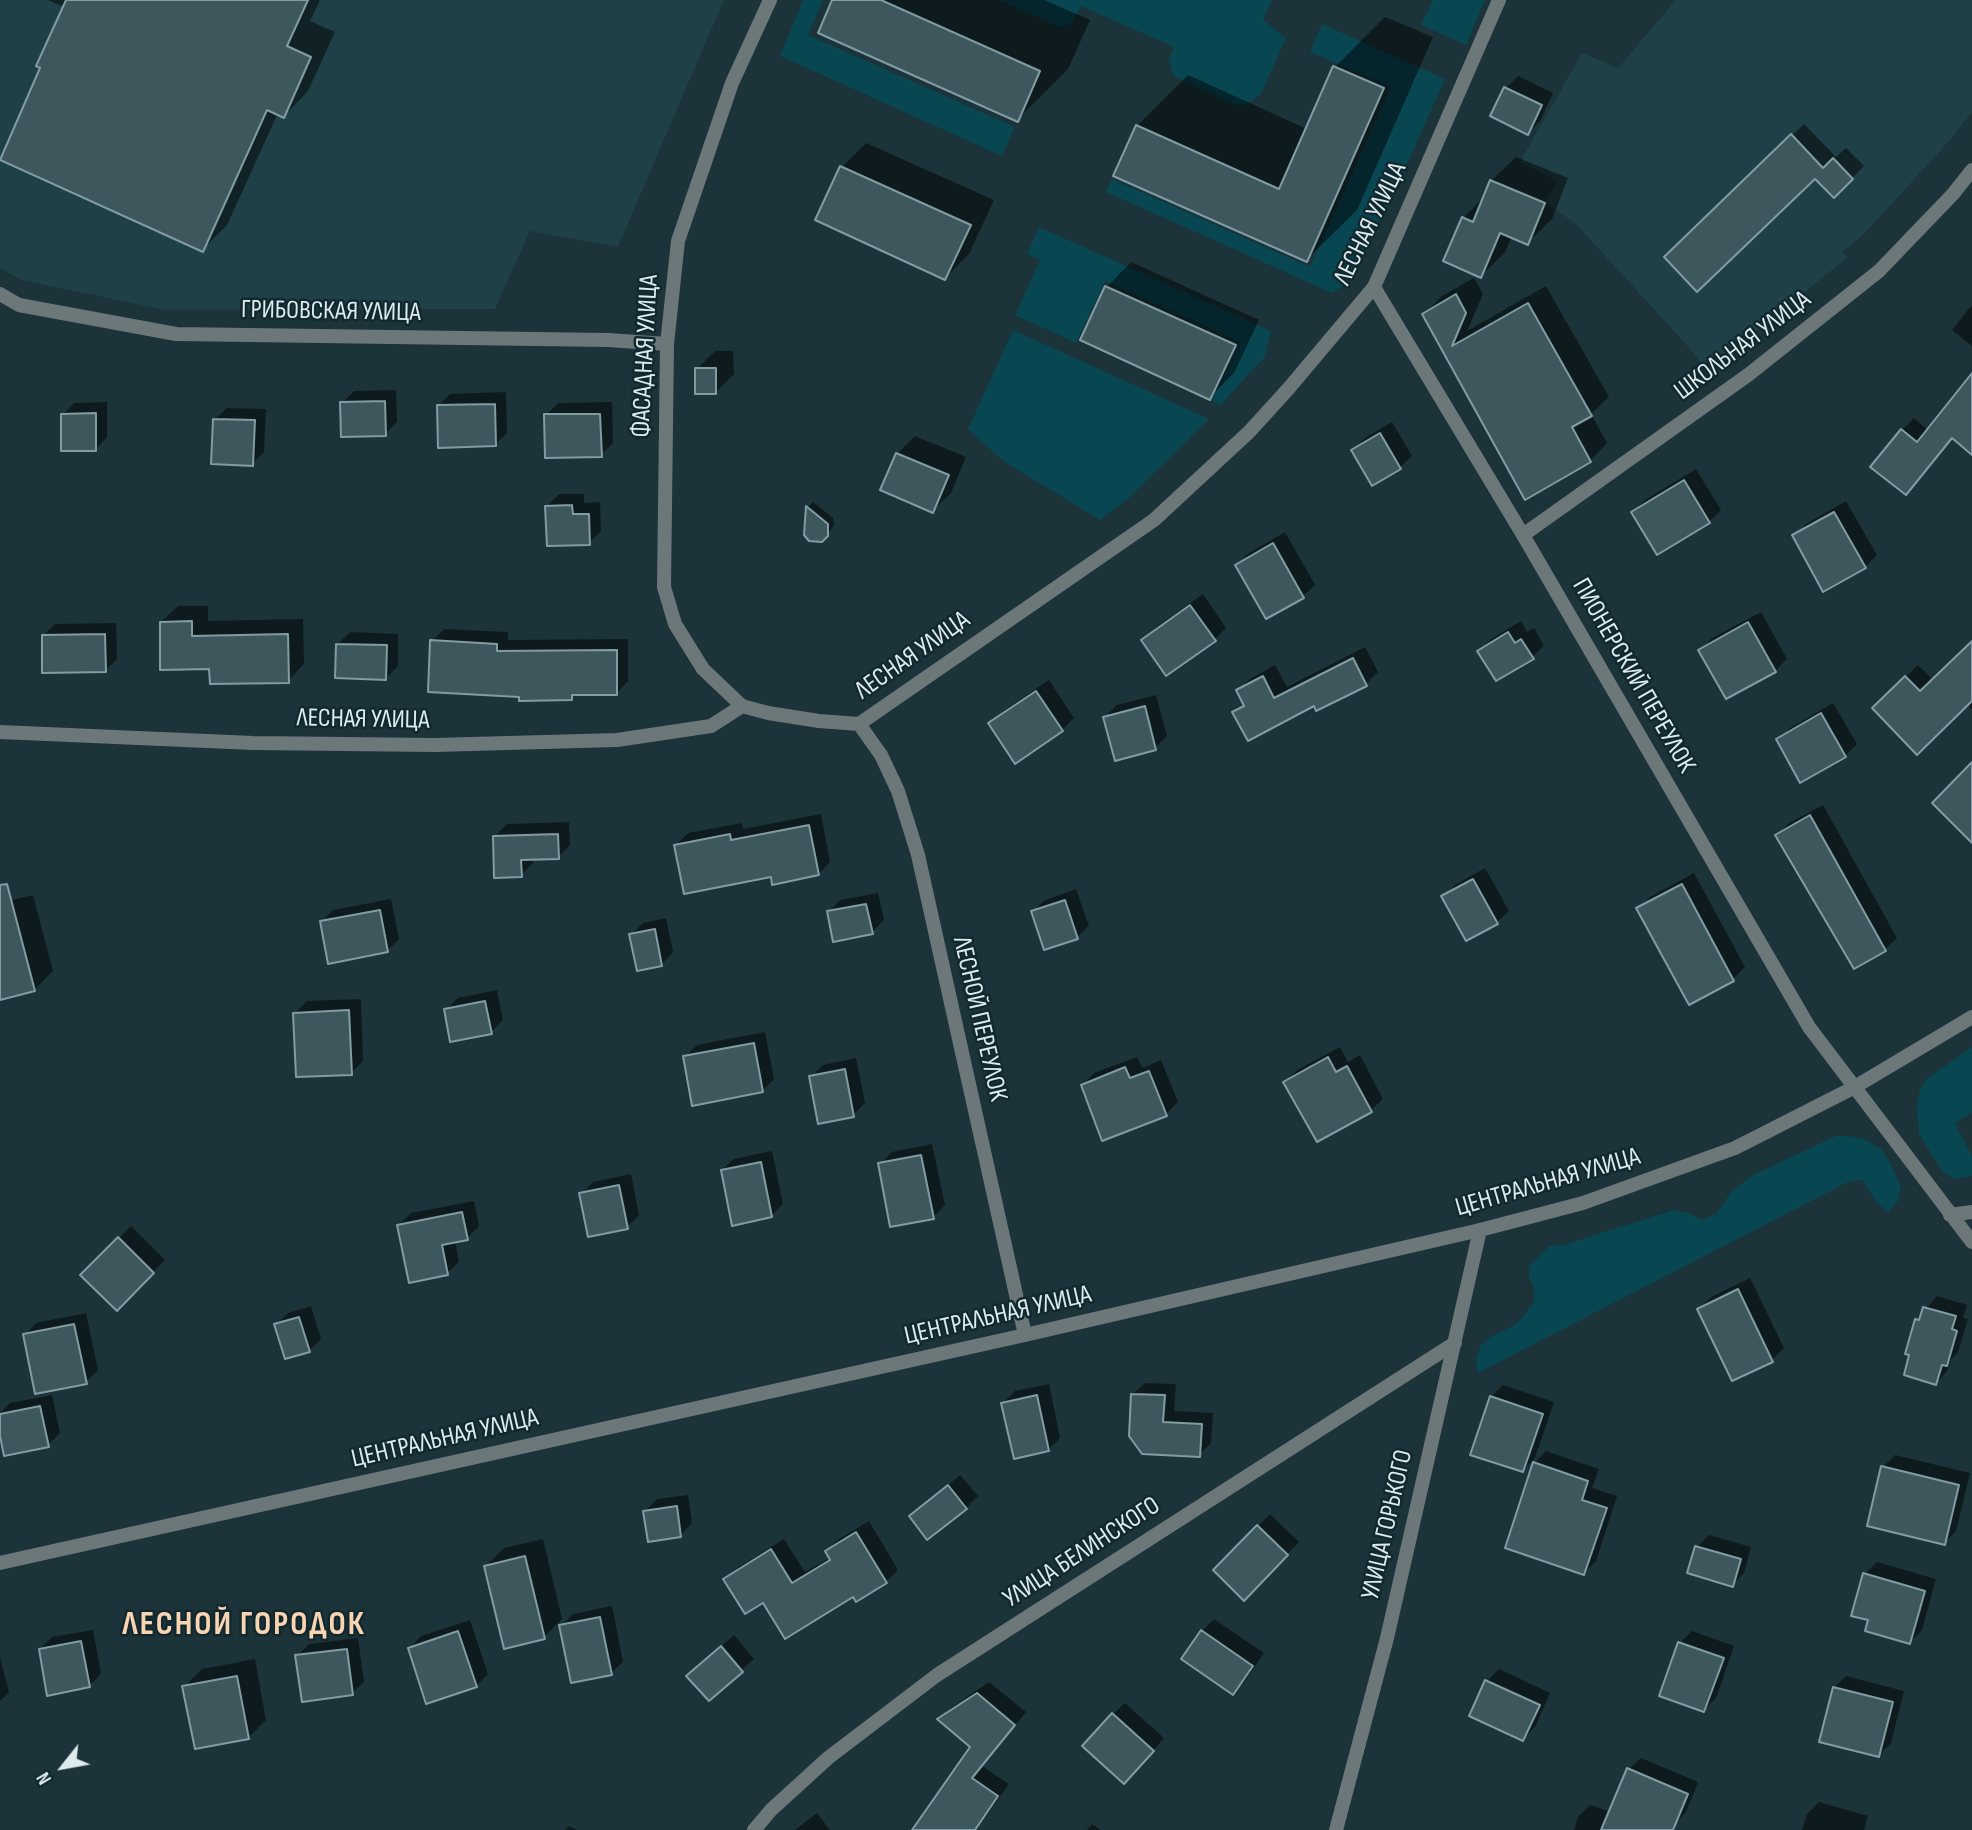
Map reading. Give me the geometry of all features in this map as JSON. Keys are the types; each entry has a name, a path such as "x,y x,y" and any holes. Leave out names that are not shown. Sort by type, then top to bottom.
{"street":[{"name":"ФАСАДНАЯ УЛИЦА","path":"743,706 703,669 675,624 664,587 667,344 678,241 732,83 770,0"},
{"name":"ЛЕСНАЯ УЛИЦА","path":"0,732 253,743 435,745 617,740 711,726 743,706 793,718 859,724 1153,520 1249,432 1374,287 1499,0"},
{"name":"ШКОЛЬНАЯ УЛИЦА","path":"1523,535 1748,375 1879,271 1953,194 1972,170"},
{"name":"ПИОНЕРСКИЙ ПЕРЕУЛОК","path":"1374,287 1523,535 1809,1027 1972,1242"},
{"name":"ГРИБОВСКАЯ УЛИЦА","path":"0,294 19,305 176,334 608,340 667,344"},
{"name":"ЛЕСНОЙ ПЕРЕУЛОК","path":"859,724 881,755 898,791 918,855 1025,1335"},
{"name":"ЦЕНТРАЛЬНАЯ УЛИЦА","path":"0,1563 1025,1335 1479,1230 1583,1203 1735,1149 1853,1088 1972,1017"},
{"path":"1950,1215 1972,1212"},
{"name":"УЛИЦА ГОРЬКОГО","path":"1336,1830 1387,1637 1479,1230"},
{"name":"УЛИЦА БЕЛИНСКОГО","path":"754,1830 771,1810 828,1758 937,1675 1455,1343"}],"shaded area":[{"path":"0,0 724,0 618,247 530,231 495,309 166,310 21,280 0,268"},
{"path":"803,0 823,0 808,35 1015,127 1002,156 780,56"},
{"path":"999,0 1272,0 1263,20 1286,38 1261,94 1246,105 1235,105 1173,76 1169,58 1174,47 1081,6 1071,24 1059,27"},
{"path":"1433,0 1485,0 1466,45 1421,25"},
{"path":"1676,0 1972,0 1972,112 1951,139 1864,234 1843,251 1847,258 1707,370 1575,223 1545,203 1557,181 1520,162 1582,53 1618,68"},
{"path":"1322,24 1445,79 1393,196 1343,286 1332,293 1106,192 1112,179 1310,267 1391,87 1310,52"},
{"path":"1039,227 1271,331 1265,357 1220,405 1212,401 1240,342 1105,281 1076,343 1015,315 1040,260 1027,254"},
{"path":"1013,330 1209,419 1129,498 1100,520 1003,461 968,429"},
{"path":"1972,1047 1972,1113 1955,1123 1972,1156 1972,1176 1954,1179 1942,1171 1919,1134 1917,1106 1919,1093 1926,1079"},
{"path":"1836,1136 1864,1139 1881,1149 1901,1186 1898,1201 1888,1212 1877,1203 1862,1180 1848,1182 1478,1373 1476,1359 1481,1345 1516,1324 1534,1303 1534,1289 1529,1277 1530,1265 1549,1246 1563,1245 1674,1210 1702,1220 1716,1214 1731,1192 1753,1175"}],"building":[{"path":"66,0 308,0 287,46 311,57 284,118 267,110 203,252 0,160 40,68 36,66"},
{"path":"832,0 881,0 1040,71 1018,122 818,33"},
{"path":"1333,66 1384,88 1307,262 1113,176 1136,125 1279,189"},
{"path":"1504,87 1542,105 1528,135 1490,116"},
{"path":"1791,134 1823,168 1833,158 1853,179 1834,198 1815,179 1697,292 1664,257"},
{"path":"840,166 971,225 945,280 815,220"},
{"path":"1490,180 1545,203 1528,245 1500,233 1481,278 1443,261 1462,217 1473,222"},
{"path":"1105,286 1236,345 1210,400 1080,340"},
{"path":"1456,294 1466,313 1452,346 1528,303 1592,416 1572,427 1591,462 1525,500 1422,314"},
{"path":"695,368 716,368 716,394 695,394"},
{"path":"1972,373 1972,455 1952,438 1906,495 1870,467 1901,429 1917,442"},
{"path":"385,401 386,436 341,437 340,402"},
{"path":"495,404 496,446 438,448 437,405"},
{"path":"96,413 96,451 61,451 61,414"},
{"path":"544,414 600,414 602,457 545,458"},
{"path":"213,419 255,420 253,466 211,464"},
{"path":"1380,433 1401,469 1372,486 1351,450"},
{"path":"896,453 949,475 933,513 880,490"},
{"path":"1684,480 1710,523 1657,555 1631,512"},
{"path":"572,505 573,514 589,514 590,545 547,546 545,506"},
{"path":"806,506 828,524 828,536 822,542 809,541 804,535"},
{"path":"1834,512 1866,568 1823,592 1792,535"},
{"path":"1273,543 1304,598 1266,619 1235,565"},
{"path":"1190,605 1216,641 1166,676 1141,640"},
{"path":"192,621 192,636 288,634 289,683 210,684 209,669 160,670 160,622"},
{"path":"1748,622 1776,672 1726,699 1698,650"},
{"path":"1508,632 1515,643 1521,639 1534,659 1496,681 1477,651"},
{"path":"105,634 106,672 42,673 42,635"},
{"path":"430,640 497,644 497,651 617,650 617,695 572,695 572,700 519,701 519,697 428,692"},
{"path":"1972,641 1972,701 1917,755 1872,708 1905,676 1920,691"},
{"path":"336,644 387,645 386,680 335,678"},
{"path":"1353,658 1367,686 1316,711 1314,706 1248,741 1232,712 1244,706 1236,690 1263,676 1274,698"},
{"path":"1036,691 1063,731 1015,764 988,723"},
{"path":"1145,706 1156,750 1115,761 1103,717"},
{"path":"1821,713 1846,757 1800,783 1776,739"},
{"path":"1972,762 1972,843 1932,803"},
{"path":"1810,815 1886,951 1854,969 1775,835"},
{"path":"809,825 819,875 772,885 771,877 684,894 674,845 730,834 731,840"},
{"path":"558,834 559,859 521,860 522,877 494,878 493,836"},
{"path":"1473,879 1498,924 1466,941 1441,896"},
{"path":"7,884 35,991 0,1000 0,885"},
{"path":"1682,884 1734,981 1689,1005 1636,908"},
{"path":"1065,900 1078,939 1044,950 1031,911"},
{"path":"866,904 873,934 833,942 827,911"},
{"path":"380,910 388,952 328,964 320,921"},
{"path":"655,929 662,966 637,971 629,934"},
{"path":"485,1001 492,1034 450,1042 444,1009"},
{"path":"349,1010 352,1075 296,1077 293,1013"},
{"path":"754,1043 763,1092 692,1106 683,1056"},
{"path":"1328,1057 1336,1072 1347,1066 1372,1112 1317,1142 1283,1082"},
{"path":"1125,1067 1130,1078 1149,1071 1167,1116 1102,1141 1081,1085"},
{"path":"845,1069 854,1117 818,1124 809,1076"},
{"path":"921,1155 934,1219 890,1227 878,1163"},
{"path":"761,1162 772,1217 732,1226 721,1170"},
{"path":"619,1185 628,1229 588,1237 579,1193"},
{"path":"462,1212 468,1240 442,1245 448,1275 409,1283 397,1225"},
{"path":"118,1237 154,1273 117,1311 80,1275"},
{"path":"1738,1289 1773,1362 1732,1381 1697,1309"},
{"path":"1923,1307 1956,1316 1952,1329 1957,1331 1947,1366 1942,1365 1936,1385 1904,1375 1909,1355 1905,1354 1915,1319 1919,1320"},
{"path":"299,1317 310,1352 285,1359 274,1324"},
{"path":"74,1324 87,1384 35,1394 23,1334"},
{"path":"1131,1394 1165,1395 1163,1422 1202,1424 1200,1457 1142,1454 1129,1436"},
{"path":"1037,1395 1049,1451 1014,1459 1001,1403"},
{"path":"1490,1396 1543,1414 1523,1472 1470,1455"},
{"path":"40,1406 49,1447 4,1456 0,1414"},
{"path":"1533,1462 1588,1481 1582,1500 1607,1508 1584,1575 1505,1548"},
{"path":"1881,1466 1959,1485 1945,1545 1867,1526"},
{"path":"948,1485 967,1509 927,1540 909,1516"},
{"path":"677,1506 681,1537 648,1542 643,1511"},
{"path":"1257,1525 1288,1555 1244,1601 1213,1570"},
{"path":"856,1532 887,1583 856,1602 853,1597 785,1639 763,1603 745,1614 723,1579 771,1549 792,1583 830,1560 825,1551"},
{"path":"1695,1546 1741,1559 1733,1587 1687,1573"},
{"path":"525,1556 545,1639 504,1649 484,1566"},
{"path":"1863,1573 1925,1591 1910,1644 1865,1631 1868,1620 1851,1616"},
{"path":"600,1617 612,1675 571,1683 559,1625"},
{"path":"1201,1630 1253,1666 1233,1695 1181,1659"},
{"path":"458,1631 477,1687 426,1704 408,1648"},
{"path":"81,1641 90,1687 47,1696 39,1649"},
{"path":"1678,1642 1724,1658 1704,1712 1659,1696"},
{"path":"721,1646 743,1672 709,1701 686,1676"},
{"path":"347,1649 353,1695 302,1702 295,1655"},
{"path":"237,1676 249,1739 195,1749 182,1686"},
{"path":"1485,1680 1540,1705 1523,1741 1469,1716"},
{"path":"1833,1687 1893,1702 1879,1757 1819,1742"},
{"path":"977,1693 1015,1725 972,1778 998,1796 975,1830 912,1830 970,1747 937,1719"},
{"path":"1112,1713 1154,1751 1124,1784 1082,1746"},
{"path":"1627,1768 1688,1794 1673,1830 1601,1830"}],"district":[{"name":"ЛЕСНОЙ ГОРОДОК","path":"244,1626"}]}
